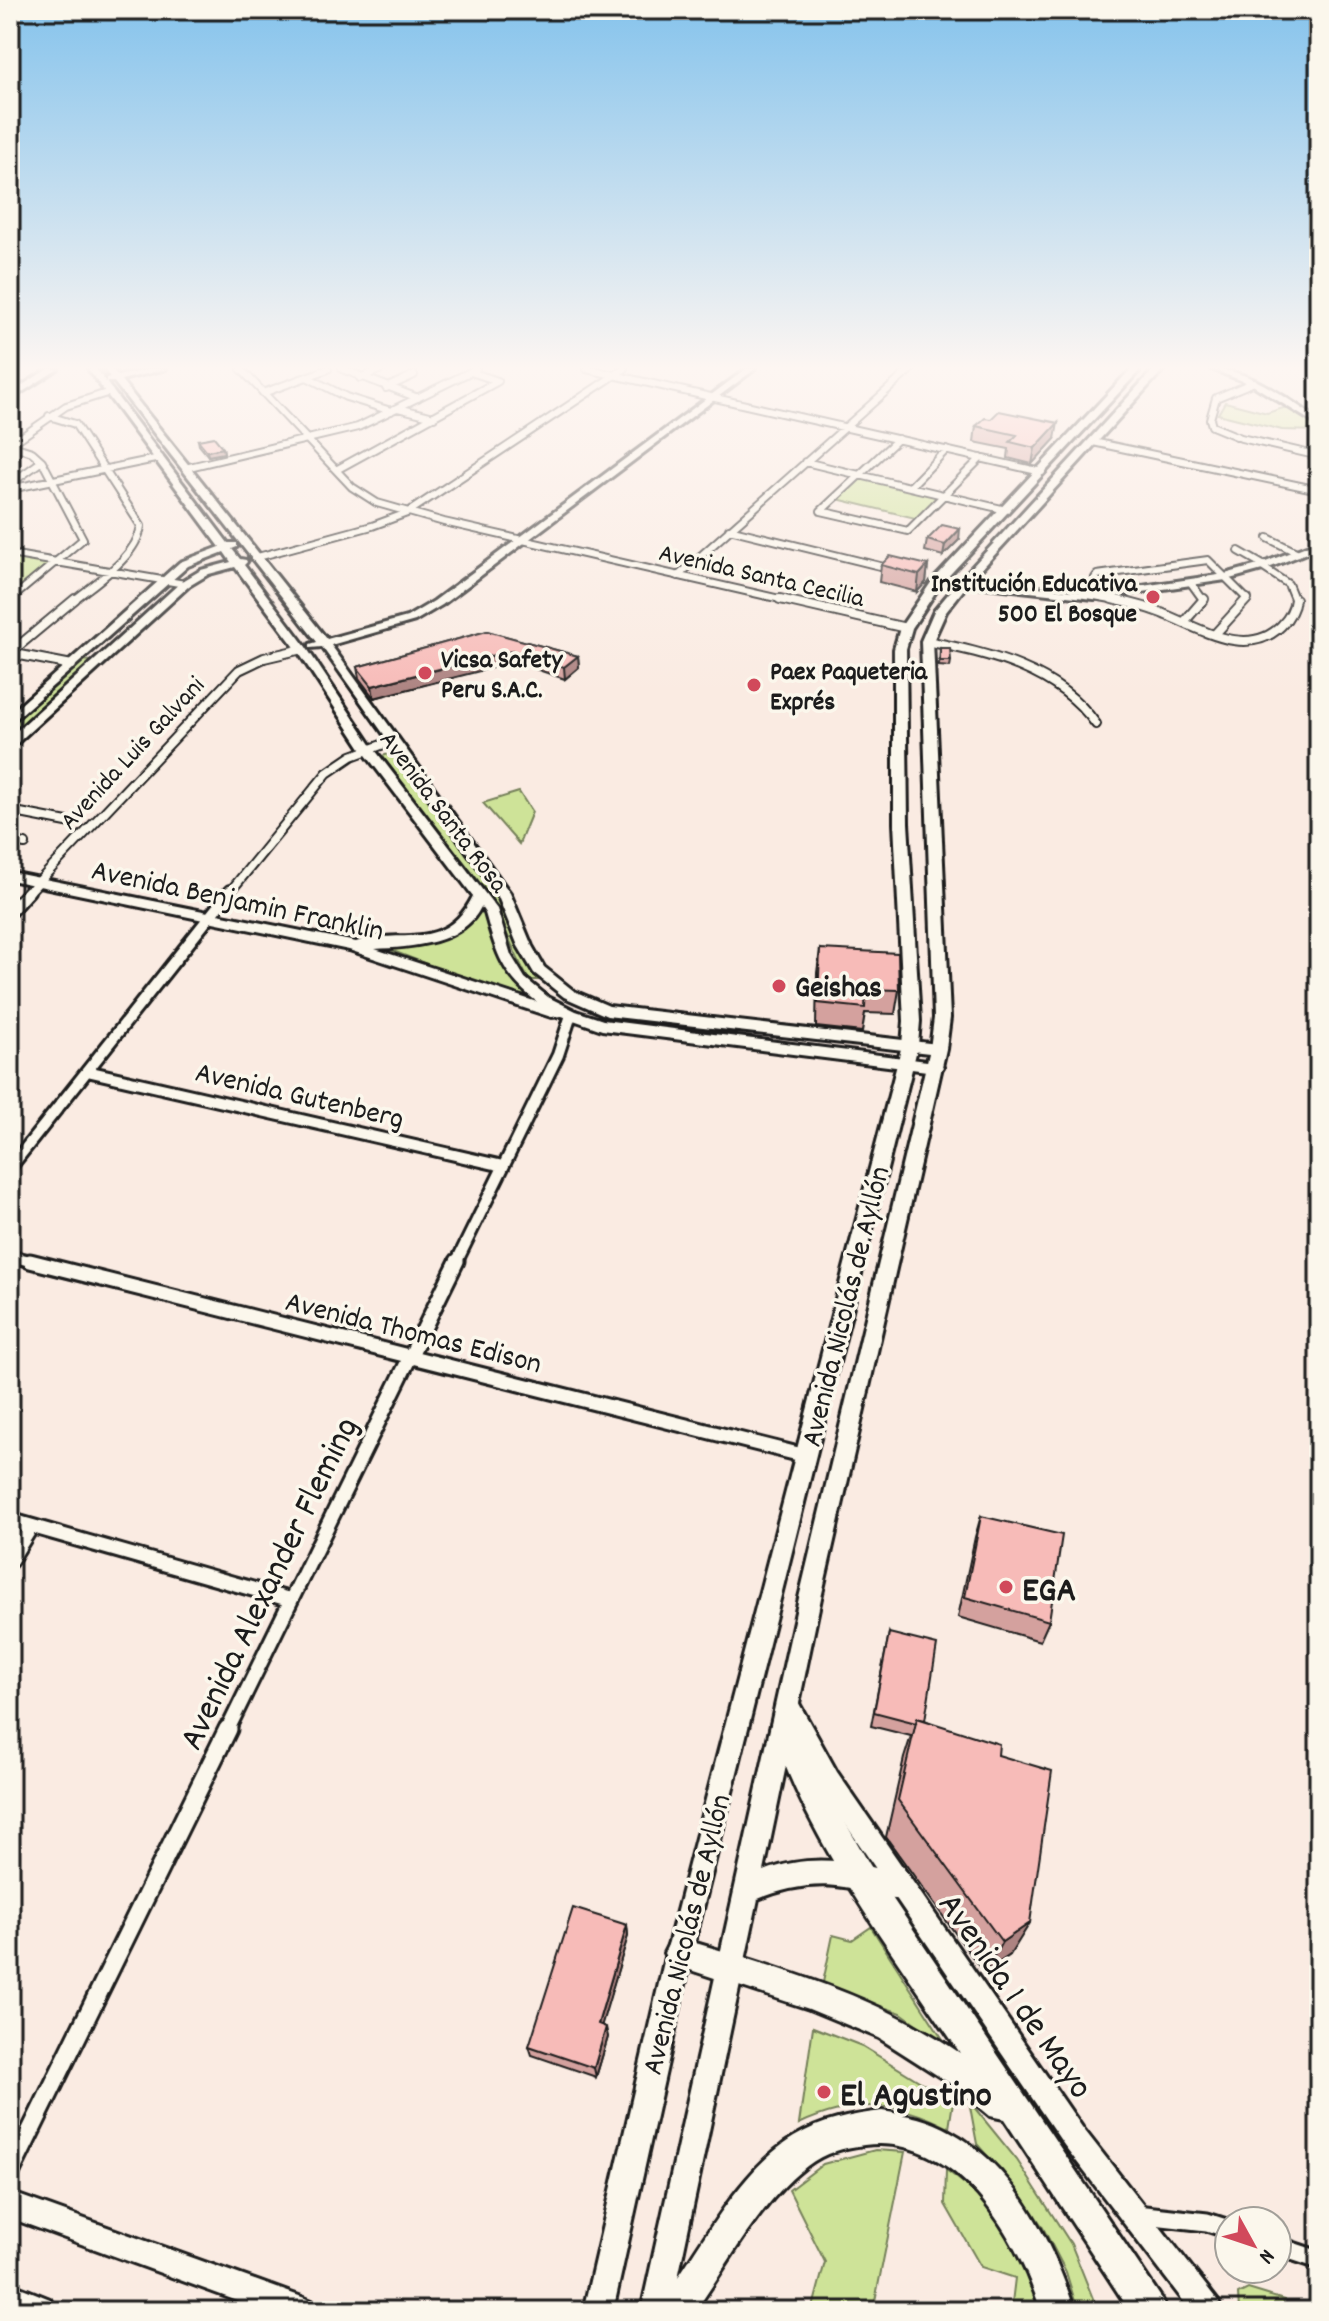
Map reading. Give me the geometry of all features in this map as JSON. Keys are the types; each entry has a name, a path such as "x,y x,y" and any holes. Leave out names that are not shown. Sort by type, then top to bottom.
{"highway":[{"path":"786,1715 795,1760 860,1875 1029,2134 1150,2311"},
{"path":"679,1953 839,2003 904,2033 969,2076 1029,2134"},
{"path":"675,2311 763,2190 794,2156 831,2136 881,2125 927,2137 958,2156 992,2186 1032,2241 1045,2267 1058,2311"},
{"path":"10,2300 38,2311"}],"main road":[{"name":"Avenida Santa Rosa","path":"174,477 302,649 367,748 492,912 504,955 520,981 543,1000 571,1015 602,1025 908,1054"},
{"name":"Avenida Santa Rosa","path":"192,477 324,643 503,893 517,919 530,958 545,979 561,991 607,1011 936,1058"},
{"path":"302,649 421,614 606,477"},
{"name":"Avenida Nicolás de Ayllón","path":"598,2311 679,1953 908,1054 912,1021 901,823 900,649 906,628 934,578 1037,477"},
{"name":"Avenida Nicolás de Ayllón","path":"656,2311 810,1598 936,1058 942,1018 927,641 940,611 1060,477"},
{"path":"10,720 184,564 242,543"},
{"path":"934,578 1094,596 1226,577 1319,544"},
{"path":"10,743 185,584 205,572 254,558"},
{"path":"84,653 104,657"},
{"name":"Avenida Benjamin Franklin","path":"10,876 352,946 551,1014 571,1015"},
{"path":"352,946 443,935 460,926 475,910 480,896"},
{"path":"571,1015 585,1002"},
{"name":"Avenida 1 de Mayo","path":"786,1715 901,1888 1073,2136 1208,2311"},
{"path":"748,1890 801,1872 830,1871 860,1875 901,1888"},
{"path":"10,2205 302,2311"}],"street":[{"path":"10,600 83,539 49,477"},
{"path":"10,486 68,477"},
{"path":"10,653 109,571 139,540 141,526 110,477"},
{"name":"Avenida Santa Cecilia","path":"343,477 377,503 407,513 906,628"},
{"path":"254,558 372,526 407,513 461,477"},
{"path":"678,576 788,477"},
{"path":"856,477 821,509 823,512 905,531 910,530 961,477"},
{"path":"869,477 1006,510"},
{"path":"910,487 919,477"},
{"path":"1259,477 1319,490"},
{"path":"729,529 905,572"},
{"path":"1268,538 1298,553"},
{"path":"1094,596 1147,607 1215,634 1249,642 1266,640 1279,630 1295,607 1295,592 1290,585 1239,551"},
{"path":"10,554 185,584"},
{"path":"1108,594 1095,578 1097,575 1206,559 1247,595 1247,599 1215,634"},
{"path":"1184,622 1205,600 1205,596 1191,583"},
{"path":"927,641 980,653 1032,673 1080,702 1096,724"},
{"name":"Avenida Luis Galvani","path":"10,912 239,670 264,658 302,649"},
{"path":"10,653 72,665"},
{"path":"10,1168 325,773 332,766 367,748 392,741"},
{"path":"12,815 72,823"},
{"path":"10,841 25,844"},
{"name":"Avenida Alexander Fleming","path":"10,2173 558,1055 571,1015"},
{"name":"Avenida Gutenberg","path":"87,1071 503,1166"},
{"name":"Avenida Thomas Edison","path":"10,1256 806,1456"},
{"path":"10,1520 291,1600"},
{"path":"10,1561 31,1527"},
{"path":"1136,2214 1213,2224"},
{"path":"1293,2251 1319,2260"}],"green space":[{"path":"861,477 942,496 919,519 837,499"},
{"path":"10,557 52,564 10,597"},
{"path":"82,660 92,661 10,735 10,724"},
{"path":"392,753 506,902 522,956 539,980 529,980 487,892 382,756"},
{"path":"519,792 532,812 519,844 483,803"},
{"path":"480,899 500,957 550,1008 522,1001 380,946 424,939 454,930 475,912"},
{"path":"871,1927 948,2047 901,2013 822,1987 833,1935 852,1940"},
{"path":"813,2027 862,2046 953,2102 949,2128 911,2112 875,2106 838,2110 799,2124"},
{"path":"969,2101 1017,2160 1071,2244 1098,2311 1078,2311 1066,2272 1042,2226 1021,2194 977,2144"},
{"path":"875,2150 905,2152 873,2311 812,2311 825,2262 789,2190 823,2164"},
{"path":"946,2170 981,2199 1006,2232 1025,2268 1040,2311 1011,2311 1015,2278 981,2267 945,2204"},
{"path":"1248,2289 1284,2300 1283,2311 1239,2311 1238,2294"}],"building":[{"path":"942,525 960,529 945,545 927,540"},
{"path":"890,556 928,565 919,575 881,565"},
{"path":"487,631 578,656 564,667 514,651 506,652 372,686 357,667"},
{"path":"940,648 950,648 951,661 940,661"},
{"path":"820,949 898,953 899,990 866,989 865,1008 818,1003"},
{"name":"EGA","path":"981,1516 1062,1535 1049,1621 965,1597"},
{"path":"889,1633 937,1645 925,1720 917,1718 916,1723 874,1712"},
{"path":"917,1718 999,1744 998,1755 1052,1771 1030,1923 1002,1942 898,1800"},
{"path":"573,1908 627,1925 598,2024 606,2027 594,2068 529,2046"}],"place":[{"name":"Institución Educativa 500 El Bosque","path":"1153,597"},
{"name":"Vicsa Safety Peru S.A.C.","path":"425,673"},
{"name":"Paex Paqueteria Exprés","path":"754,685"},
{"name":"Geishas","path":"779,986"},
{"name":"EGA","path":"1006,1587"},
{"name":"El Agustino","path":"824,2092"}]}
